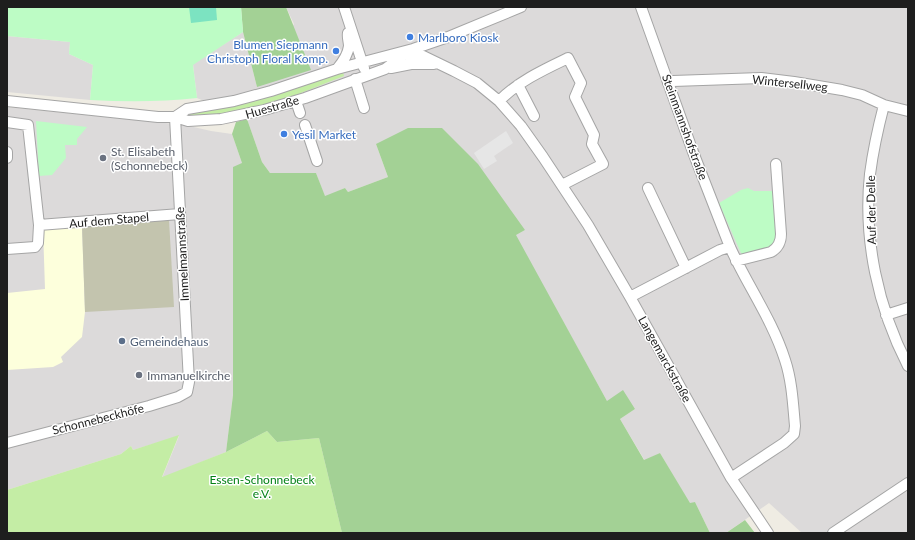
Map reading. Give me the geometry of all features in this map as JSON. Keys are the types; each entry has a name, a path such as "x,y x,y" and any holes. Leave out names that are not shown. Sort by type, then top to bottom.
{"street":[{"path":"344,7 366,75"},
{"path":"385,69 409,52 448,37 499,11 521,7"},
{"name":"Steinmannshofstraße","path":"641,7 693,152 730,247 767,316 785,359 789,376 795,426 794,434 784,443 731,478"},
{"path":"337,70 347,53 349,46 347,36 348,23"},
{"name":"Langemarckstraße","path":"362,63 409,52 422,56 477,83 499,101 521,126 562,185 588,226 630,297 731,478 768,533"},
{"path":"499,101 531,76 568,58 581,83 576,97 594,135 592,144 603,164 562,185"},
{"name":"Huestraße","path":"175,117 188,109 234,101 362,63"},
{"name":"Langemarckstraße","path":"385,69 411,64 438,64"},
{"name":"Huestraße","path":"7,101 158,117 175,117 188,120 228,118 296,101 385,69"},
{"name":"Wintersellweg","path":"668,83 673,81 761,78 821,85 908,111"},
{"path":"354,79 364,108"},
{"path":"518,85 534,116"},
{"path":"296,101 300,113"},
{"name":"Auf der Delle","path":"884,105 870,174 869,208 872,258 886,315 900,351 908,366"},
{"name":"Immelmannstraße","path":"175,117 189,382 187,392"},
{"path":"7,122 28,125 39,225 38,243 35,247 7,249"},
{"path":"305,124 317,161"},
{"path":"7,152 7,158"},
{"path":"739,265 775,250 780,243 781,234 776,164"},
{"path":"648,188 686,268"},
{"name":"Auf dem Stapel","path":"39,225 180,214"},
{"path":"630,297 720,250 730,247"},
{"path":"886,315 908,308"},
{"name":"Schonnebeckhöfe","path":"7,443 149,406 178,397 187,392"},
{"path":"833,533 908,482"}],"shaded area":[{"path":"286,7 908,7 908,533 802,533 769,503 726,533 710,533 695,502 690,504 660,453 645,461 620,419 635,409 607,401 515,235 525,230 376,144 388,177 348,192 345,188 325,197 316,173 270,173 262,162 247,119 197,98 193,64 243,32 257,87 294,24"},
{"path":"7,36 70,42 69,54 93,65 90,100 7,92"},
{"path":"7,107 185,125 232,134 242,163 233,395 226,452 162,478 179,436 133,450 131,446 121,454 7,490"},
{"path":"506,131 513,143 494,156 497,161 484,169 474,153"},
{"path":"169,220 174,307 85,312 82,226"},
{"path":"82,226 85,312 82,337 61,357 63,362 53,367 7,370 7,293 45,289 43,228"}],"green space":[{"path":"7,7 241,7 243,32 193,65 197,98 144,101 90,100 93,65 69,54 70,42 7,36"},
{"path":"189,7 216,7 217,20 191,23"},
{"path":"241,7 286,7 311,70 257,87 243,32"},
{"path":"343,72 344,76 278,102 216,115 191,117 189,115 263,98"},
{"path":"247,119 262,162 270,173 316,173 325,196 345,188 348,192 388,177 376,144 408,128 442,128 478,164 525,230 516,235 607,401 623,390 635,409 620,419 644,460 660,453 690,503 695,502 710,533 342,533 319,438 277,442 267,431 226,452 233,395 233,167 242,163 232,134 236,122"},
{"path":"36,121 87,127 77,139 77,145 65,145 66,158 52,175 39,176"},
{"path":"748,188 754,191 775,191 778,240 770,249 742,255 719,203 741,190"},
{"name":"Essen-Schonnebeck e.V.","path":"267,431 277,442 319,438 342,533 7,533 7,490 121,454 131,446 133,450 179,435 162,477 226,452"},
{"path":"745,520 755,533 726,533"}],"place":[{"name":"Marlboro Kiosk","path":"410,37"},
{"name":"Blumen Siepmann Christoph Floral Komp.","path":"336,51"},
{"name":"Yesil Market","path":"284,134"},
{"name":"St. Elisabeth (Schonnebeck)","path":"103,158"},
{"name":"Gemeindehaus","path":"122,341"},
{"name":"Immanuelkirche","path":"139,375"}]}
